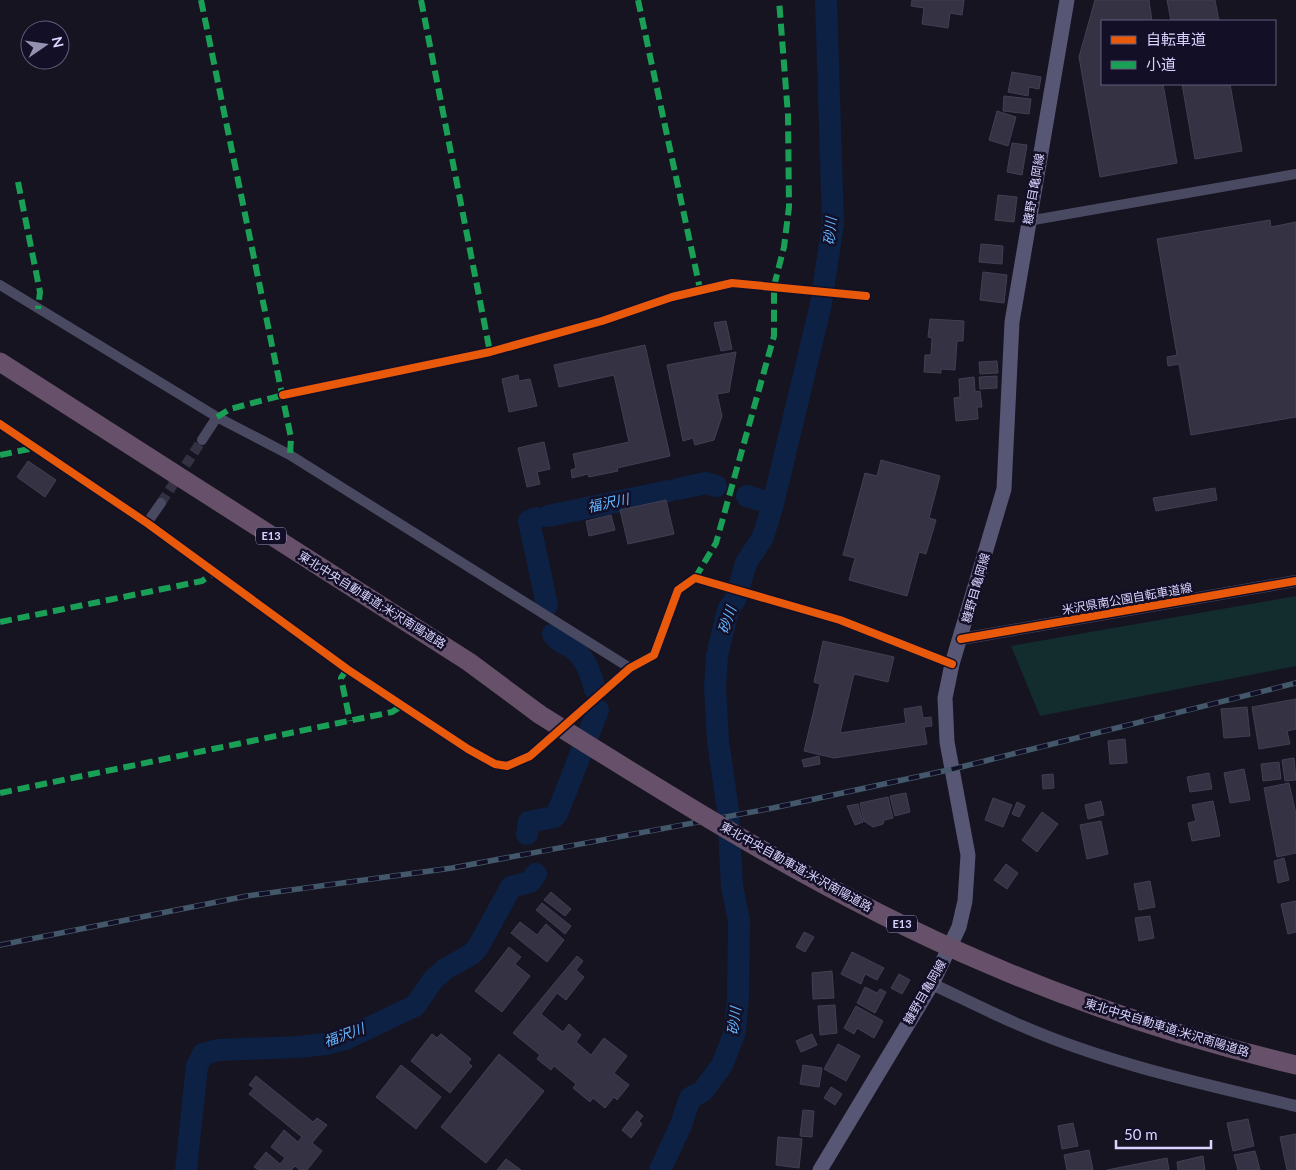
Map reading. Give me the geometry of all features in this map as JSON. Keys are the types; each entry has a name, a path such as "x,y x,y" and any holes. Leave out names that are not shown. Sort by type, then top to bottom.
{"highway":[{"name":"東北中央自動車道;米沢南陽道路","path":"0,362 469,662 539,714"},
{"name":"東北中央自動車道;米沢南陽道路","path":"0,372 464,671 539,714 680,803 848,897 987,964 1079,1000 1161,1028 1296,1065"}],"main road":[{"name":"糠野目亀岡線","path":"820,1170 932,984 958,927 966,902 968,855 945,724 945,698 952,664 961,639 1004,489 1012,322 1067,0"}],"street":[{"path":"1028,221 1296,174"},
{"path":"283,395 490,352 602,321 700,290 732,284 866,296"},
{"path":"0,285 217,416 290,455 630,668"},
{"path":"202,440 217,416"},
{"path":"0,424 147,523 348,669 468,749 495,764 507,766 530,756 630,668 654,655 678,590 695,578 840,620 952,664"},
{"path":"147,523 161,503"},
{"name":"米沢県南公園自転車道線","path":"961,639 1296,581"},
{"path":"932,984 1022,1026 1114,1059 1209,1087 1296,1106"}],"green space":[{"path":"1296,596 1296,666 1040,716 1011,646"}],"building":[{"path":"912,0 964,0 962,15 950,13 948,28 922,24 924,8 911,6"},
{"path":"1095,0 1149,0 1152,20 1101,20 1101,85 1163,85 1177,163 1100,177 1079,57"},
{"path":"1167,0 1215,0 1219,20 1171,20"},
{"path":"1012,72 1041,77 1039,89 1029,87 1028,96 1008,92"},
{"path":"1182,85 1230,85 1242,151 1195,159"},
{"path":"1004,96 1031,99 1029,114 1003,111"},
{"path":"997,111 1016,117 1008,146 989,140"},
{"path":"1012,143 1027,145 1022,175 1007,172"},
{"path":"998,195 1017,197 1014,222 995,220"},
{"path":"1270,220 1271,227 1296,222 1296,417 1191,435 1179,364 1168,366 1167,357 1177,355 1157,239"},
{"path":"981,244 1003,246 1002,264 979,262"},
{"path":"983,272 1007,275 1004,303 980,300"},
{"path":"930,319 964,321 963,341 957,341 955,370 941,369 941,373 924,372 925,355 931,355 932,338 928,337"},
{"path":"726,321 732,349 721,351 714,323"},
{"path":"645,345 670,456 617,468 618,471 589,477 588,474 572,478 571,470 576,468 573,454 629,442 614,375 559,387 554,365"},
{"path":"736,352 729,392 717,394 722,416 714,440 695,445 693,438 683,441 667,365"},
{"path":"997,361 998,373 980,374 979,362"},
{"path":"518,375 519,381 530,379 537,406 509,412 502,379"},
{"path":"997,376 997,388 980,389 979,377"},
{"path":"974,377 975,392 980,391 982,407 977,407 978,419 956,421 954,398 960,397 959,379"},
{"path":"544,442 550,469 537,472 540,484 527,487 518,448"},
{"path":"881,460 940,476 929,518 936,520 926,554 919,552 907,596 849,580 855,558 843,555 865,473 877,476"},
{"path":"28,461 56,480 45,497 17,477"},
{"path":"1215,488 1217,500 1156,511 1153,498"},
{"path":"666,500 674,534 628,544 620,510"},
{"path":"611,515 615,530 589,536 586,521"},
{"path":"823,641 894,657 888,682 854,674 840,733 906,723 904,709 921,706 923,718 931,717 932,726 924,727 927,744 834,758 804,751 820,684 814,682"},
{"path":"1296,699 1296,729 1287,731 1290,744 1259,749 1252,707"},
{"path":"1247,707 1250,736 1224,738 1221,709"},
{"path":"1125,739 1127,763 1110,764 1108,741"},
{"path":"819,756 820,764 804,767 802,760"},
{"path":"1294,758 1296,780 1285,781 1282,760"},
{"path":"1279,762 1281,779 1263,781 1261,764"},
{"path":"1244,769 1250,800 1230,803 1224,773"},
{"path":"1209,773 1212,789 1190,792 1187,777"},
{"path":"1053,774 1054,788 1043,789 1042,775"},
{"path":"1289,783 1296,814 1296,853 1277,857 1264,788"},
{"path":"906,793 910,812 895,816 890,796"},
{"path":"888,797 893,818 884,820 883,824 873,827 864,821 860,803"},
{"path":"993,798 1012,805 1003,827 985,820"},
{"path":"1101,801 1104,815 1088,819 1085,805"},
{"path":"1213,801 1220,836 1192,841 1188,823 1196,821 1192,805"},
{"path":"1017,802 1025,806 1019,817 1012,814"},
{"path":"858,804 863,822 855,825 847,806"},
{"path":"1042,812 1058,824 1037,852 1022,840"},
{"path":"1101,821 1108,854 1087,859 1080,825"},
{"path":"1284,858 1289,880 1278,883 1274,861"},
{"path":"1006,864 1018,873 1007,889 994,880"},
{"path":"1150,881 1155,907 1139,910 1134,884"},
{"path":"551,892 571,909 565,916 544,900"},
{"path":"1296,901 1296,932 1288,934 1281,904"},
{"path":"542,903 571,926 565,934 536,910"},
{"path":"1150,916 1154,938 1139,941 1135,918"},
{"path":"520,922 537,935 546,924 564,940 547,962 511,933"},
{"path":"804,932 814,937 805,952 796,947"},
{"path":"509,947 521,957 515,964 530,976 502,1012 475,991"},
{"path":"852,952 884,968 877,980 865,974 861,984 841,974"},
{"path":"577,956 583,961 576,970 584,977 566,1000 557,993 541,1014 563,1032 569,1024 581,1035 576,1042 591,1055 604,1038 627,1056 614,1073 629,1085 617,1100 614,1097 605,1108 593,1098 590,1102 573,1088 576,1084 554,1066 551,1070 537,1059 540,1055 513,1033"},
{"path":"832,971 834,998 813,999 812,973"},
{"path":"899,974 910,980 902,994 891,988"},
{"path":"865,987 877,993 880,989 886,992 875,1013 857,1003"},
{"path":"835,1005 837,1033 820,1035 818,1006"},
{"path":"856,1006 883,1021 874,1038 857,1028 854,1034 844,1028"},
{"path":"432,1034 437,1038 441,1034 471,1059 468,1063 472,1066 450,1093 411,1061"},
{"path":"812,1034 817,1045 801,1052 796,1041"},
{"path":"838,1044 860,1056 846,1081 824,1069"},
{"path":"499,1054 544,1091 486,1163 441,1127"},
{"path":"401,1065 441,1097 416,1129 376,1097"},
{"path":"803,1065 822,1068 819,1087 800,1084"},
{"path":"256,1076 313,1122 317,1118 327,1125 312,1143 322,1151 307,1170 300,1170 295,1166 291,1170 259,1170 254,1167 266,1152 280,1164 285,1158 271,1147 284,1130 298,1142 302,1137 249,1094 254,1088 249,1085"},
{"path":"831,1087 842,1094 835,1105 824,1098"},
{"path":"803,1110 814,1111 812,1137 800,1136"},
{"path":"637,1111 643,1116 639,1121 642,1124 631,1138 622,1130"},
{"path":"1248,1119 1254,1146 1233,1151 1227,1123"},
{"path":"1073,1123 1078,1146 1062,1149 1058,1126"},
{"path":"1296,1134 1296,1170 1287,1170 1280,1137"},
{"path":"778,1137 802,1139 799,1168 776,1165"},
{"path":"1089,1150 1093,1170 1067,1170 1064,1155"},
{"path":"1255,1151 1260,1170 1238,1170 1234,1155"},
{"path":"1203,1156 1205,1170 1178,1170 1177,1162"},
{"path":"1167,1158 1169,1170 1107,1170"},
{"path":"506,1159 521,1170 497,1170"}],"waterway":[{"name":"砂川","path":"660,1170 681,1125 690,1098 703,1091 722,1065 735,1032 738,997 739,921 732,886 728,810 718,741 715,687 717,656 728,610 736,598 746,563 763,537 773,504 821,304 833,223 826,0"},
{"name":"福沢川","path":"678,489 706,483 716,486"},
{"name":"福沢川","path":"548,516 669,491"},
{"name":"福沢川","path":"747,496 773,504"},
{"name":"福沢川","path":"536,518 529,521 547,605"},
{"name":"福沢川","path":"553,634 558,640 575,650 581,657 595,689"},
{"name":"福沢川","path":"527,834 529,822 554,817 557,814 598,710"},
{"name":"福沢川","path":"186,1170 197,1066 203,1054 218,1050 326,1044 345,1039 415,1006 433,980 445,969 472,954 478,947 511,887 530,882 536,874"}],"tunnel":[{"path":"161,503 202,440"}],"railway":[{"path":"0,945 247,896 452,868 773,808 953,769 1296,683"}],"marked path":[{"path":"201,0 291,438 290,455"},
{"path":"421,0 490,352"},
{"path":"638,0 700,289"},
{"path":"695,578 716,543 774,336 774,286 784,247 789,207 788,115 779,0"},
{"path":"18,182 40,292 38,309"},
{"path":"217,417 230,409 283,395"},
{"path":"0,455 34,448"},
{"path":"0,622 202,581 214,573"},
{"path":"347,669 341,678 350,721"},
{"path":"0,793 392,712 403,705"}],"cycle path":[{"path":"283,395 490,352 602,321 672,297 732,283 866,296"},
{"path":"0,424 147,523 347,669 468,749 495,764 507,766 530,756 630,668 654,655 678,590 695,578 840,620 952,664"},
{"path":"961,639 1296,581"}]}
